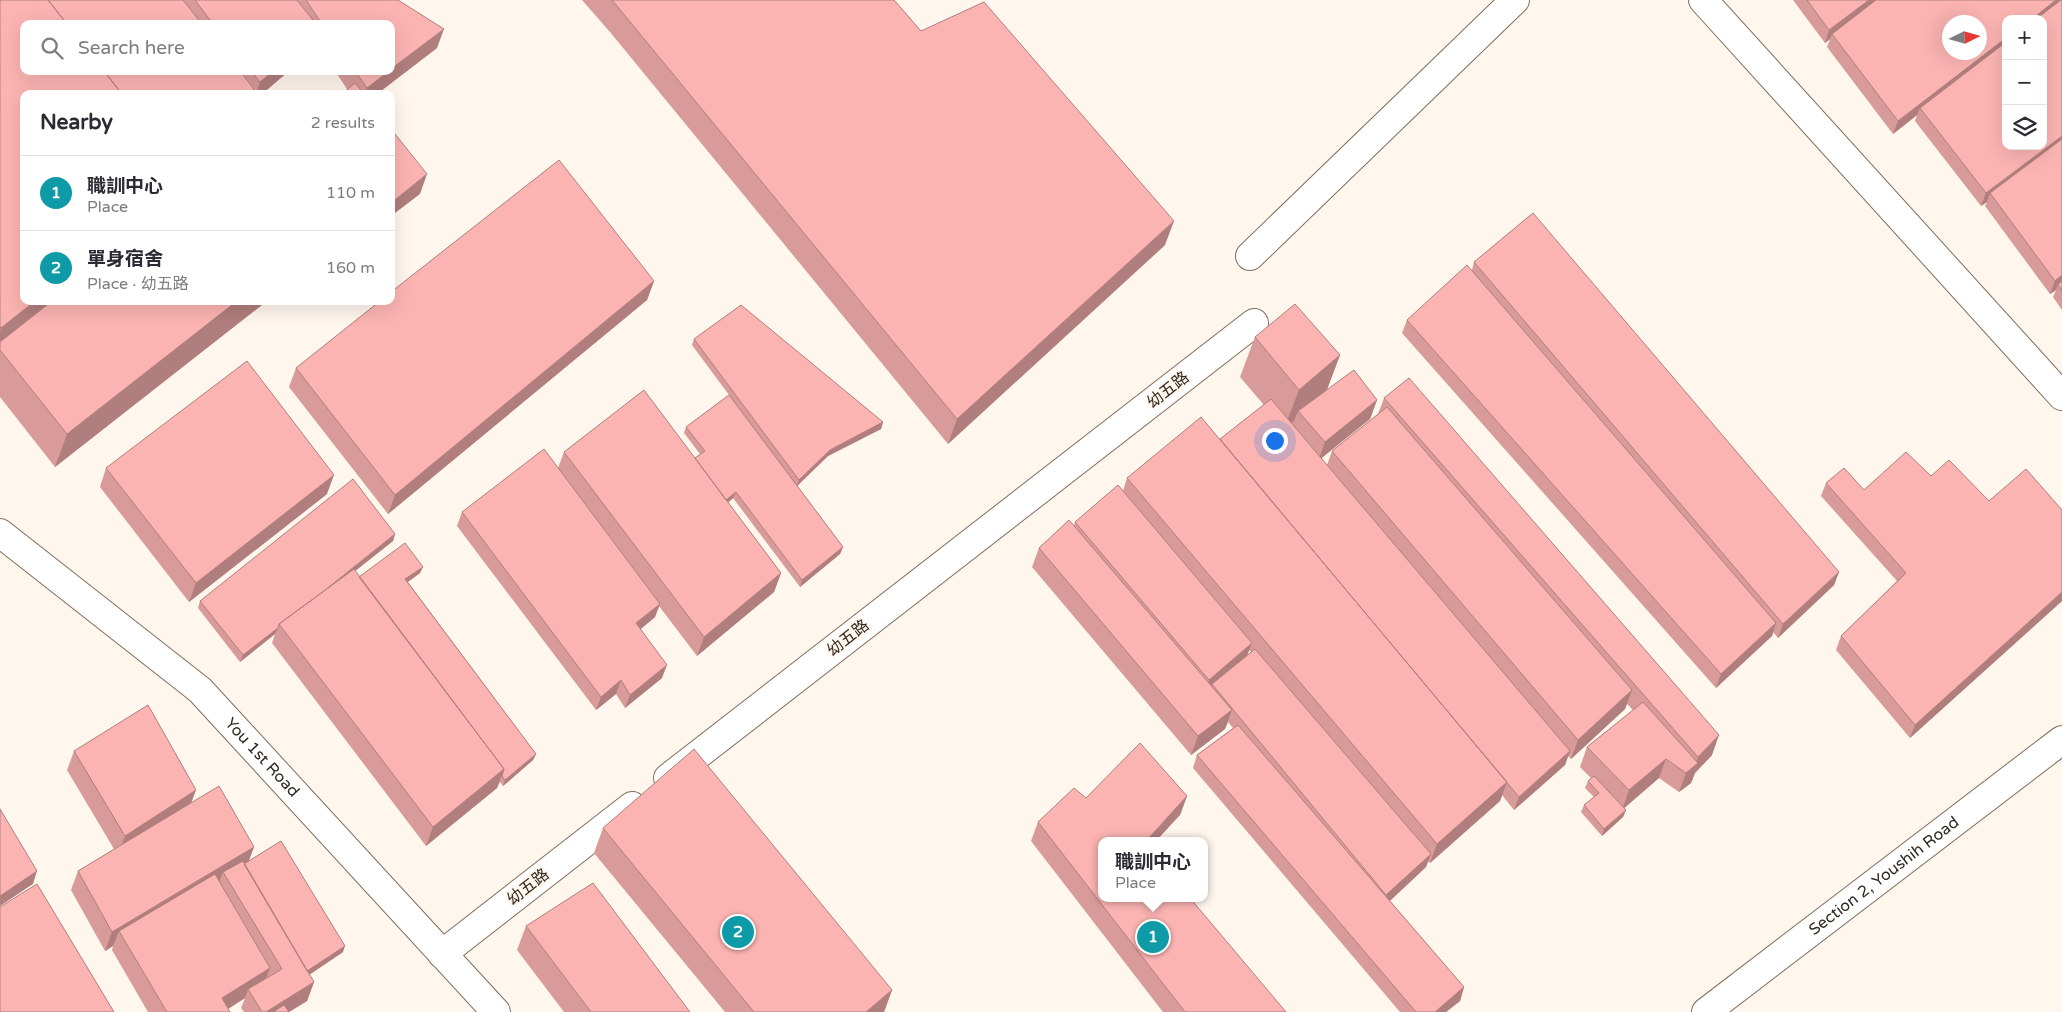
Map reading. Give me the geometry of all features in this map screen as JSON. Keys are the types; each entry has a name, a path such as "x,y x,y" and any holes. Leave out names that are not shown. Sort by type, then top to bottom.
{"street":[{"path":"1250,256 1515,0"},
{"path":"1703,0 2062,396"},
{"name":"幼五路","path":"442,954 1254,323"},
{"name":"You 1st Road","path":"0,533 200,690 496,1012"},
{"name":"Section 2, Youshih Road","path":"1706,1012 1738,990 2062,740"}],"building":[{"path":"0,0 48,0 64,20 20,20 20,75 107,75 119,90 20,90 20,305 30,305 0,327"},
{"path":"48,0 183,0 199,20 64,20"},
{"path":"195,0 297,0 313,20 210,20"},
{"path":"306,0 398,0 444,29 395,66 395,20 319,20"},
{"path":"612,0 894,0 921,31 984,2 1174,221 957,419"},
{"path":"1807,0 1869,0 1829,30"},
{"path":"1876,0 2056,0 2037,15 2002,15 2002,41 1987,53 1987,15 1942,15 1942,60 1977,60 1898,121 1832,34"},
{"path":"2062,0 2062,136 2047,147 2047,15 2041,15"},
{"path":"2002,45 2002,150 2043,150 1986,193 1920,108 1983,60 1987,60 1987,57"},
{"path":"107,75 243,75 254,89 253,90 119,90"},
{"path":"254,75 268,75 260,82"},
{"path":"358,75 384,75 367,88"},
{"path":"355,83 361,90 347,90"},
{"path":"395,134 427,174 395,200"},
{"path":"2062,139 2062,275 2055,281 1990,193"},
{"path":"559,160 654,281 395,495 296,368 375,305 395,305 395,289"},
{"path":"1533,213 1839,572 1783,624 1474,262"},
{"path":"1467,265 1776,623 1721,674 1407,320"},
{"path":"2062,281 2062,291 2058,284"},
{"path":"1295,304 1340,355 1299,390 1255,337"},
{"path":"47,305 232,305 67,434 0,350 0,342"},
{"path":"741,305 883,422 830,450 799,480 694,339"},
{"path":"247,361 334,475 196,583 106,468"},
{"path":"1354,370 1377,400 1325,442 1298,411"},
{"path":"1409,378 1719,735 1698,757 1384,398"},
{"path":"644,390 781,573 704,637 564,452"},
{"path":"729,395 843,547 802,580 736,492 726,500 695,458 705,451 686,427"},
{"path":"1271,399 1570,751 1519,797 1220,439"},
{"path":"1387,407 1632,690 1578,740 1332,451"},
{"path":"1201,417 1507,782 1437,844 1127,478"},
{"path":"544,449 660,604 636,623 667,665 630,695 621,680 601,697 462,512"},
{"path":"1906,452 1931,476 1949,460 1989,501 2026,469 2062,510 2062,592 1915,725 1841,636 1906,573 1826,483 1844,468 1864,490"},
{"path":"353,479 395,534 324,591 279,624 278,628 243,655 200,601"},
{"path":"1118,485 1252,643 1209,680 1075,522"},
{"path":"1069,520 1232,710 1198,736 1039,548"},
{"path":"405,543 423,567 405,579 536,754 505,780 502,776 504,769 359,577"},
{"path":"354,569 504,769 433,827 279,624"},
{"path":"1255,649 1431,854 1386,895 1212,684"},
{"path":"1643,702 1698,763 1686,773 1666,759 1629,790 1587,747"},
{"path":"148,705 196,790 125,836 74,751"},
{"path":"1238,725 1464,987 1435,1012 1416,1012 1197,755"},
{"path":"1140,743 1187,796 1150,837 1098,837 1098,900 1038,822 1074,788 1086,798"},
{"path":"694,749 892,990 866,1012 754,1012 603,828"},
{"path":"1594,776 1626,810 1604,829 1584,805 1599,793 1588,781"},
{"path":"219,786 254,847 112,932 78,871"},
{"path":"0,809 37,871 0,896"},
{"path":"281,841 345,946 307,971 244,864"},
{"path":"243,861 314,982 266,1012 262,1012 248,989 282,969 223,872"},
{"path":"215,874 270,968 222,998 230,1012 167,1012 119,931"},
{"path":"593,883 690,1012 591,1012 526,926"},
{"path":"37,884 114,1012 0,1012 0,907"},
{"path":"1100,902 1193,902 1286,1012 1185,1012"},
{"path":"284,1005 289,1012 273,1012"}],"place":[{"name":"單身宿舍","path":"738,932"},
{"name":"職訓中心","path":"1153,937"}]}
